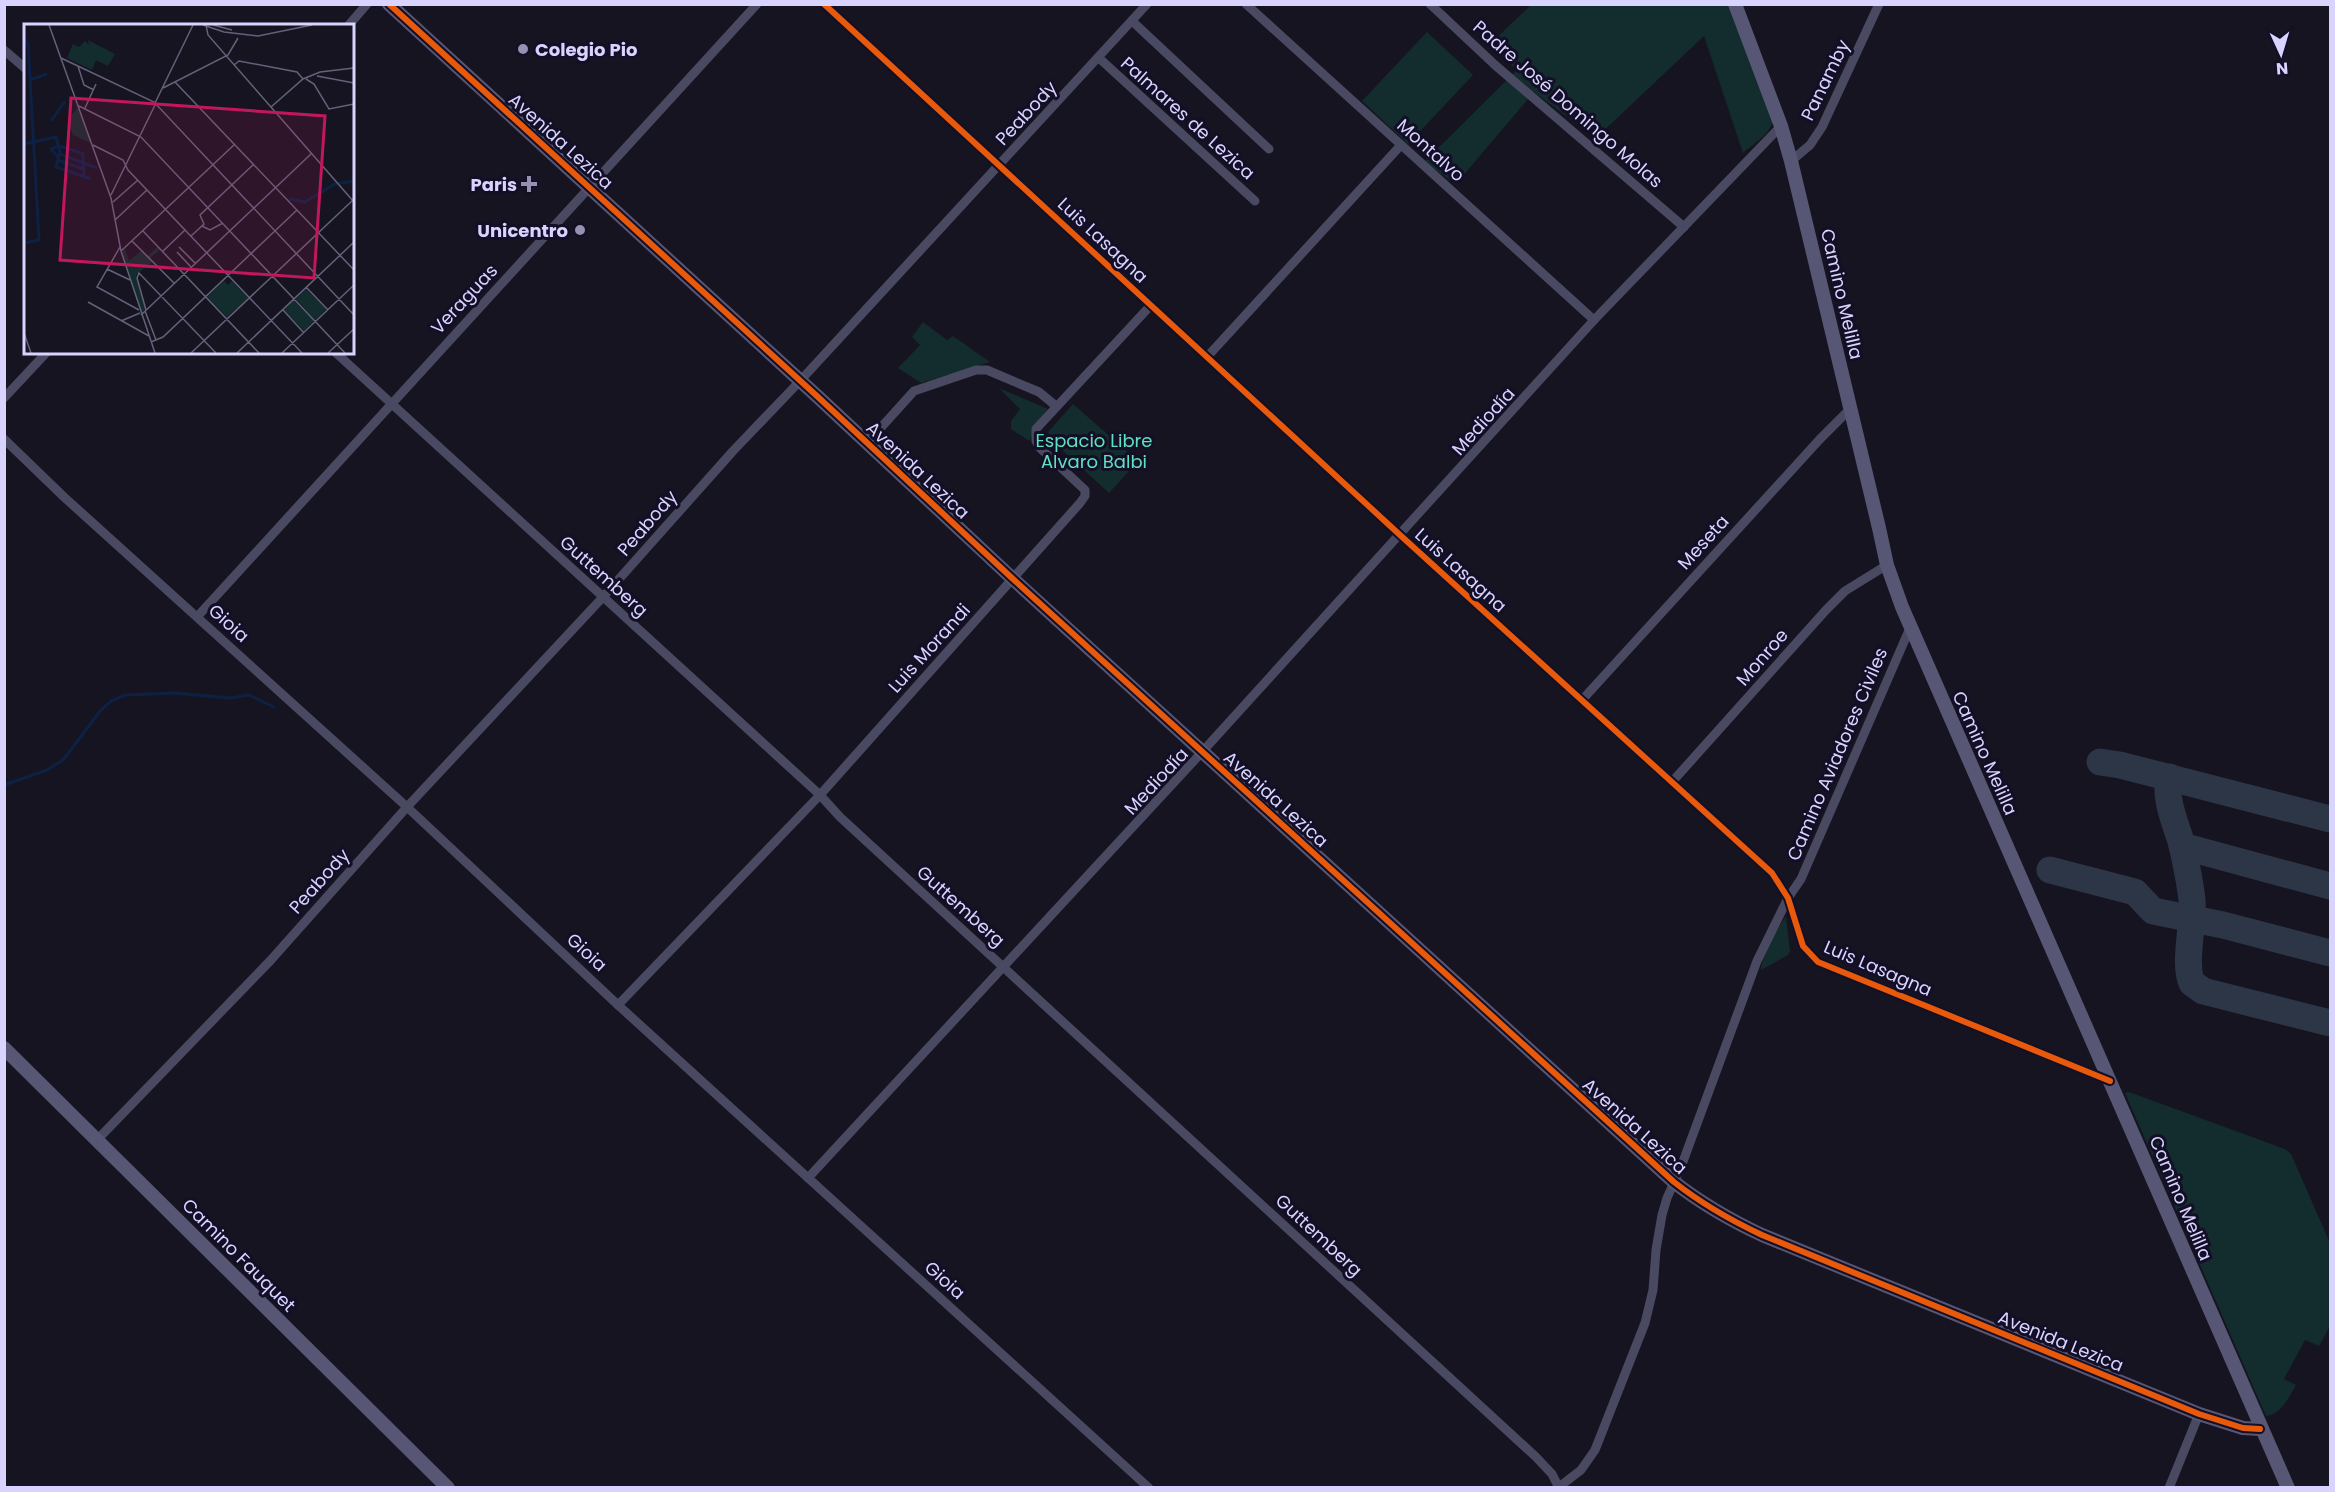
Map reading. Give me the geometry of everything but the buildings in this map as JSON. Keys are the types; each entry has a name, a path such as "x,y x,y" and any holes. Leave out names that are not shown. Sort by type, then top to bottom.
{"street":[{"path":"350,24 367,4"},
{"name":"Avenida Lezica","path":"389,4 1202,752 1698,1202 1762,1235 2199,1414 2243,1428 2260,1429"},
{"name":"Veraguas","path":"197,617 757,4"},
{"name":"Luis Lasagna","path":"824,4 1400,535 1772,873 1788,898 1803,946 1818,962 2110,1081"},
{"name":"Peabody","path":"97,1140 270,961 407,807 603,597 733,451 1147,4"},
{"name":"Montalvo","path":"1246,4 1594,320"},
{"name":"Padre José Domingo Molas","path":"1430,4 1495,65 1684,227"},
{"name":"Camino Melilla","path":"1735,4 1781,126 1791,161 1887,565 1910,628 2110,1081 2260,1429 2288,1488"},
{"name":"Panamby","path":"1791,161 1810,145 1822,127 1879,4"},
{"path":"1132,21 1269,149"},
{"path":"4,50 24,67"},
{"name":"Palmares de Lezica","path":"1099,58 1255,201"},
{"name":"Mediodía","path":"808,1178 1202,752 1594,320 1781,126"},
{"path":"1208,357 1401,145"},
{"name":"Luis Morandi","path":"618,1005 820,795 1085,496 1084,490 1036,441 1036,429 1151,305"},
{"path":"4,398 45,354"},
{"name":"Guttemberg","path":"337,354 820,795 840,818 1536,1457 1552,1474 1559,1487"},
{"path":"867,443 914,391 976,370 987,370 1039,392 1056,406"},
{"name":"Meseta","path":"1582,700 1812,447 1850,409"},
{"name":"Gioia","path":"4,439 407,807 618,1005 1149,1488"},
{"name":"Monroe","path":"1672,782 1826,610 1845,591 1887,565"},
{"name":"Camino Aviadores Civiles","path":"1559,1487 1581,1470 1595,1450 1645,1323 1653,1290 1659,1228 1667,1198 1756,962 1800,879 1910,628"},
{"name":"Camino Fauquet","path":"4,1048 448,1488"},
{"path":"2169,1488 2199,1414"}],"green space":[{"path":"1531,5 1730,5 1773,120 1771,125 1765,135 1743,153 1704,36 1596,138 1534,92 1456,184 1424,162 1517,70 1490,44"},
{"path":"1427,32 1473,75 1408,144 1362,101"},
{"path":"923,322 947,340 953,336 990,362 921,383 898,368 920,345 912,337"},
{"path":"999,388 1048,409 1029,441 1011,429 1011,421 1020,409"},
{"name":"Espacio Libre Alvaro Balbi","path":"1073,404 1138,461 1109,493 1048,437 1049,431"},
{"path":"1786,917 1790,951 1788,955 1761,970 1770,942"},
{"path":"2129,1092 2285,1149 2291,1154 2330,1243 2330,1326 2319,1346 2305,1340 2284,1379 2296,1385 2284,1405 2271,1415 2266,1416 2125,1093"}],"waterway":[{"path":"4,785 47,770 63,760 101,710 111,701 125,695 174,693 230,698 249,695 274,707"}],"taxiway":[{"path":"2100,762 2120,765 2330,819"},
{"path":"2169,777 2169,803 2182,845 2192,900 2188,965 2192,983 2203,991 2330,1023"},
{"path":"2182,846 2330,886"},
{"path":"2050,870 2135,892 2153,911 2223,925 2330,953"}],"cycle path":[{"path":"389,4 1013,579 1674,1182 1716,1211 1762,1235 2199,1414 2243,1428 2260,1429"},
{"path":"824,4 1400,535 1772,873 1788,898 1803,946 1818,962 2110,1081"}],"place":[{"name":"Colegio Pio","path":"523,49"},
{"name":"Paris","path":"529,184"},
{"name":"Unicentro","path":"580,230"}]}
